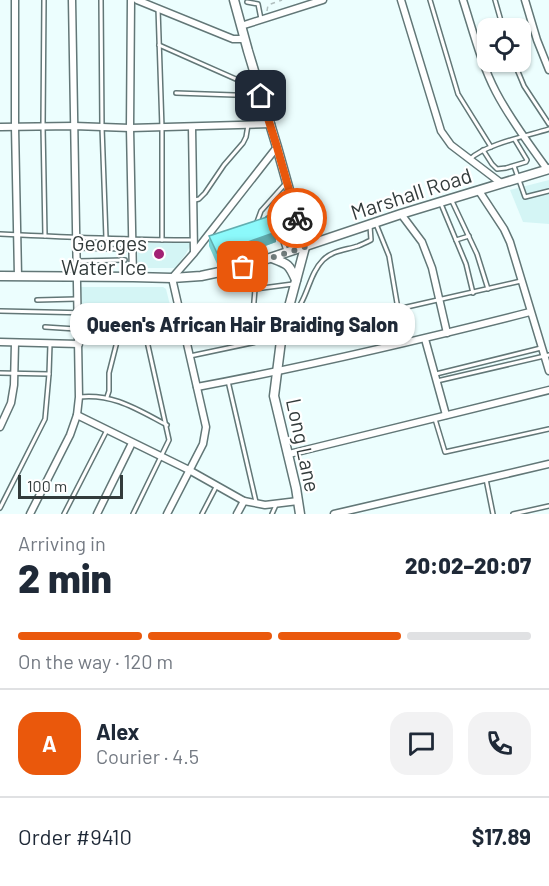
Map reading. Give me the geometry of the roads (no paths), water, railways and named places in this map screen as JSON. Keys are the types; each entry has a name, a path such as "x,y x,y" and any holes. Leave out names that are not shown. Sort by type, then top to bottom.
{"main road":[{"path":"234,0 305,247"},
{"name":"Marshall Road","path":"0,276 172,278 201,276 272,258 401,214 548,169"},
{"name":"Long Lane","path":"300,514 289,454 274,396 281,336 305,247"},
{"path":"272,258 286,263 296,282"}],"street":[{"path":"15,0 18,276"},
{"path":"30,514 70,435 77,415 79,397 72,0"},
{"path":"131,0 130,128 133,277"},
{"path":"137,0 234,39 244,39"},
{"path":"240,26 323,0"},
{"path":"401,0 441,131 451,145 501,183"},
{"path":"463,0 487,72 506,111 548,169"},
{"path":"525,0 549,70"},
{"path":"0,127 162,128 271,124"},
{"path":"192,127 194,253"},
{"path":"167,514 203,444 206,427 172,278 216,228 277,147"},
{"path":"479,191 504,229 542,348 547,356 549,371"},
{"path":"401,214 422,242 432,268 447,333"},
{"path":"197,387 277,372 425,339 531,312"},
{"path":"425,339 446,415"},
{"path":"0,342 79,344"},
{"path":"0,427 11,403 15,343"},
{"path":"289,454 549,390"},
{"path":"77,415 189,470 244,501 265,505 298,501"},
{"path":"97,514 132,443"},
{"path":"334,514 549,464"},
{"path":"237,514 244,501"}],"lane":[{"path":"44,0 45,236"},
{"path":"101,0 106,238"},
{"path":"430,0 458,94 491,147"},
{"path":"495,0 500,18"},
{"path":"247,2 258,4 261,19"},
{"path":"158,8 162,128 162,240"},
{"path":"159,45 260,93"},
{"path":"518,72 524,86 549,124"},
{"path":"176,93 260,93"},
{"path":"193,200 199,199 243,143 248,125"},
{"path":"470,159 483,150 549,129"},
{"path":"483,150 497,169 526,162 515,140"},
{"path":"514,166 525,197 549,191"},
{"path":"257,222 261,211 287,182"},
{"path":"451,199 477,254 488,289"},
{"path":"440,202 466,264 472,293"},
{"path":"250,225 294,208"},
{"path":"286,253 278,226 297,221"},
{"path":"372,224 389,256 398,309 521,281"},
{"path":"285,320 299,308 310,281 324,259 337,251 371,240 372,224"},
{"path":"0,234 132,240 194,240"},
{"path":"456,240 469,236"},
{"path":"76,248 125,249"},
{"path":"76,261 125,260"},
{"path":"238,345 245,318 253,314 255,289 296,282"},
{"path":"37,300 77,300"},
{"path":"0,311 180,315"},
{"path":"107,397 109,373 124,314"},
{"path":"133,514 170,440 141,314"},
{"path":"45,327 78,329"},
{"path":"189,356 281,336"},
{"path":"0,508 45,419 50,344"},
{"path":"436,377 542,348"},
{"path":"436,377 547,356"},
{"path":"0,372 49,374"},
{"path":"228,381 256,503"},
{"path":"79,397 92,395 118,400 167,425"},
{"path":"435,417 444,453 549,429"},
{"path":"64,514 107,430"},
{"path":"486,479 494,514"},
{"path":"202,514 216,485"},
{"path":"272,514 276,505"},
{"path":"513,514 549,506"}],"place":[{"name":"Georges Water Ice","path":"159,254"},
{"name":"Queen's African Hair Braiding Salon","path":"243,267"}]}
